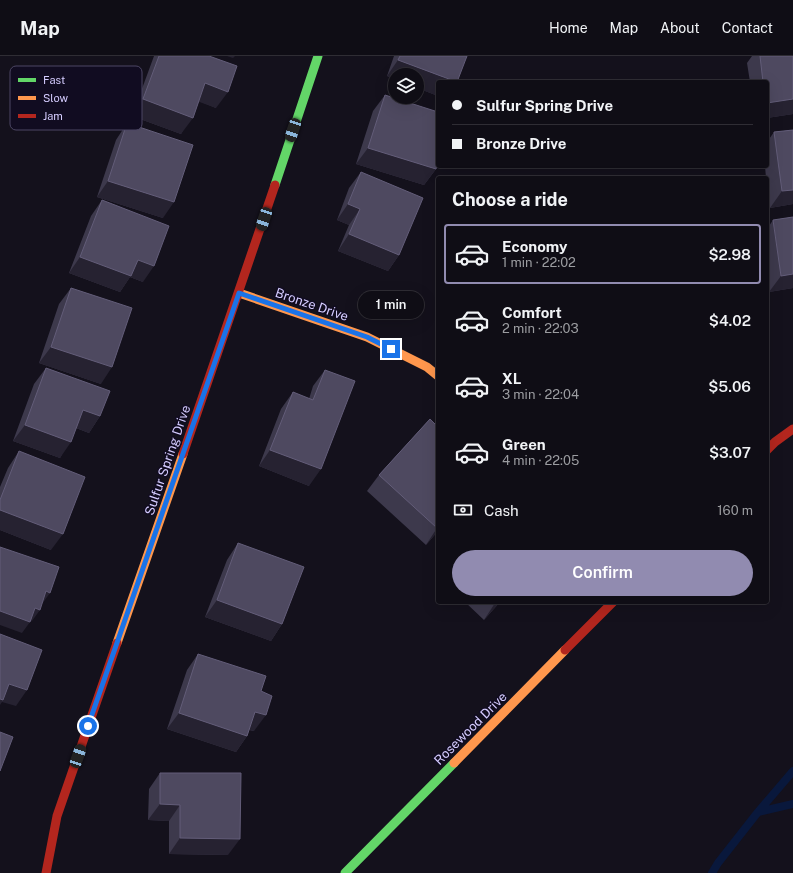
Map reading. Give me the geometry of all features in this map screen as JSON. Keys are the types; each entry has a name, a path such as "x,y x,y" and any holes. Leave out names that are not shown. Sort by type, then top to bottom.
{"street":[{"name":"Sulfur Spring Drive","path":"46,873 57,816 239,293 318,56"},
{"name":"Bronze Drive","path":"239,293 367,337 427,368 436,375"},
{"path":"769,448 793,429"},
{"name":"Rosewood Drive","path":"345,873 611,604"}],"building":[{"path":"159,56 209,56 237,66 228,92 205,83 193,118 143,99"},
{"path":"400,56 467,56 458,80 452,80 424,70 424,68 419,68 398,60"},
{"path":"760,56 793,56 793,99 769,103 769,80 763,80"},
{"path":"385,95 388,96 388,104 413,104 436,111 436,169 368,148"},
{"path":"142,128 193,145 174,202 108,181 125,130 142,130"},
{"path":"793,130 793,190 782,191 774,132"},
{"path":"361,172 423,198 399,255 349,234 360,209 348,204"},
{"path":"102,200 169,226 154,266 138,260 131,276 80,257"},
{"path":"793,217 793,274 781,276 773,220"},
{"path":"71,288 132,308 112,367 51,347"},
{"path":"46,368 110,391 100,416 83,410 71,442 25,425"},
{"path":"325,370 355,381 321,469 270,450 293,392 313,400"},
{"path":"430,419 436,425 436,527 379,475"},
{"path":"19,451 85,477 63,534 0,510 0,500"},
{"path":"238,543 304,567 282,624 217,600"},
{"path":"0,547 59,567 50,593 46,591 40,610 35,608 30,622 0,611"},
{"path":"0,634 42,650 27,690 9,684 3,700 0,699"},
{"path":"198,654 266,676 261,691 272,696 266,715 255,712 247,736 179,713"},
{"path":"0,732 13,737 0,771"},
{"path":"160,773 241,773 240,839 180,838 180,805 160,804"}],"waterway":[{"path":"758,812 793,771"},
{"path":"712,873 718,863 758,812 793,804"}],"traffic: fast":[{"path":"275,185 318,56"},
{"path":"345,873 454,763"}],"traffic: slow":[{"path":"239,293 367,337 427,367 436,374"},
{"path":"117,643 183,454"},
{"path":"454,763 565,650"}],"traffic: jam":[{"path":"183,454 275,185"},
{"path":"769,448 793,429"},
{"path":"565,650 611,604"},
{"path":"46,873 57,816 117,643"}],"route":[{"path":"88,726 239,293 367,337 391,349"}]}
